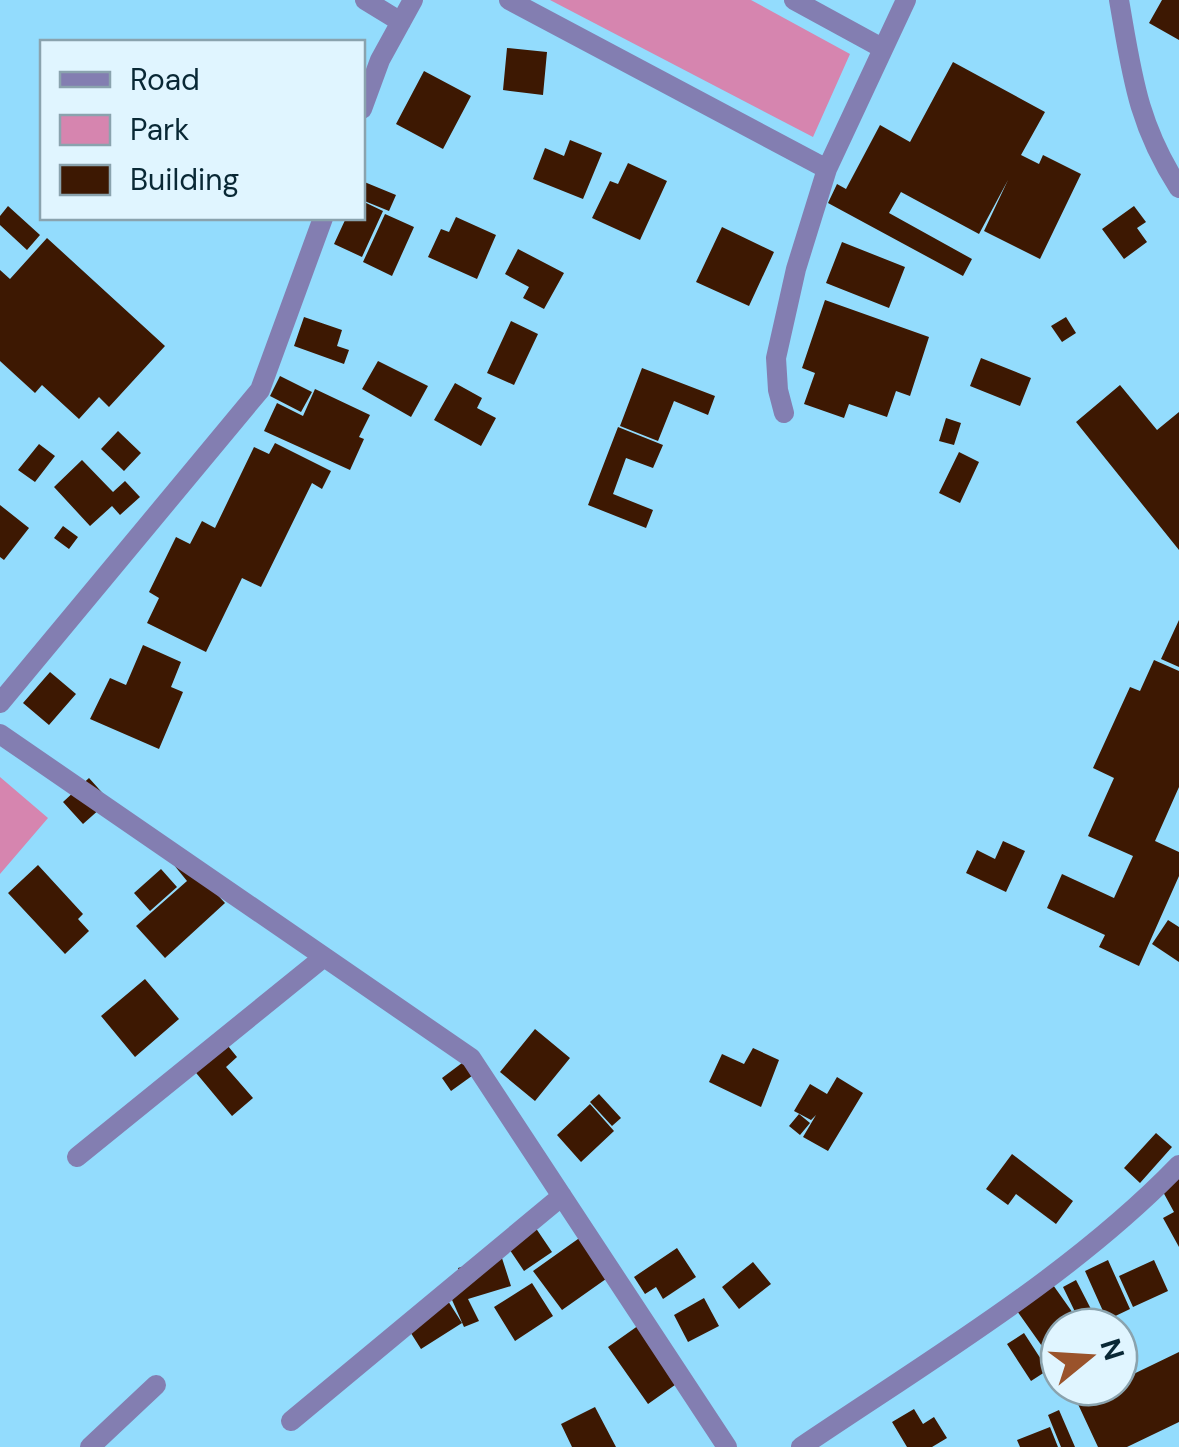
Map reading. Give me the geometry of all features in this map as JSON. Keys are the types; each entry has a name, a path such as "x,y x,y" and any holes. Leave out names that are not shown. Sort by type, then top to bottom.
{"street":[{"path":"364,0 401,22"},
{"path":"365,101 380,60 413,0"},
{"path":"509,0 826,169"},
{"path":"794,0 882,48"},
{"path":"784,413 776,358 796,269 826,169 906,0"},
{"path":"1108,0 1125,30"},
{"path":"1120,0 1144,122 1179,188"},
{"path":"0,703 260,390 322,220"},
{"path":"0,734 471,1058 726,1447"},
{"path":"77,1157 324,957"},
{"path":"801,1447 992,1318 1136,1210 1179,1165"},
{"path":"291,1421 562,1196"},
{"path":"90,1447 156,1384"}],"green space":[{"path":"550,0 751,0 850,54 813,137"},
{"path":"0,777 48,818 0,874"}],"building":[{"path":"1162,0 1179,0 1179,40 1149,23"},
{"path":"507,48 547,52 543,95 503,90"},
{"path":"953,62 1045,112 1021,155 1039,164 1043,155 1081,174 1040,259 984,231 1008,180 979,234 901,192 889,213 972,259 963,276 828,203 837,184 846,189 880,125 910,142"},
{"path":"424,71 471,96 443,149 396,124"},
{"path":"570,140 602,153 583,199 533,179 545,148 564,156"},
{"path":"628,163 667,181 640,240 592,218 610,181 618,184"},
{"path":"365,182 396,195 389,211 365,201"},
{"path":"365,202 383,211 362,257 334,244 345,220 365,220"},
{"path":"8,206 40,235 27,250 0,225 0,216"},
{"path":"1134,206 1146,222 1137,228 1147,242 1124,259 1102,229"},
{"path":"385,214 414,227 392,276 363,262"},
{"path":"456,217 496,235 477,279 428,257 441,229 449,232"},
{"path":"722,227 774,252 749,306 696,282"},
{"path":"47,238 165,346 109,407 99,397 79,419 42,385 35,393 0,361 0,270 10,279"},
{"path":"842,242 905,267 889,308 826,283"},
{"path":"518,249 564,273 544,309 523,298 529,287 505,274"},
{"path":"825,300 929,337 910,396 896,391 887,417 849,404 844,418 804,404 815,373 802,368"},
{"path":"304,317 342,330 337,346 349,350 344,364 294,346"},
{"path":"1066,317 1076,333 1062,342 1051,326"},
{"path":"511,321 538,334 514,385 487,373"},
{"path":"981,358 1031,378 1020,406 970,386"},
{"path":"378,361 428,386 411,417 362,389"},
{"path":"642,368 715,396 708,415 674,401 658,441 620,426"},
{"path":"280,376 312,392 301,412 270,396"},
{"path":"455,383 482,398 477,408 496,418 481,446 434,420"},
{"path":"1120,385 1157,430 1179,412 1179,550 1076,422"},
{"path":"315,389 370,415 350,470 264,431 277,403 303,416"},
{"path":"946,418 961,423 954,445 939,441"},
{"path":"618,427 663,445 653,468 626,458 613,494 653,510 646,528 588,505"},
{"path":"118,431 141,453 124,471 101,449"},
{"path":"275,443 331,471 322,489 312,483 261,587 242,578 206,652 147,623 159,598 149,592 176,537 190,544 202,521 215,528 254,447 269,454"},
{"path":"39,444 55,456 35,482 18,470"},
{"path":"959,452 979,462 960,503 939,493"},
{"path":"82,460 113,492 125,481 140,497 120,515 112,506 90,526 54,487"},
{"path":"0,505 29,528 4,560 0,557"},
{"path":"63,526 78,537 69,549 54,538"},
{"path":"1179,620 1179,667 1161,659"},
{"path":"143,645 181,662 171,687 183,692 159,749 90,719 110,678 126,685"},
{"path":"1154,660 1179,671 1179,787 1155,841 1179,852 1179,876 1139,966 1099,947 1105,935 1047,908 1062,874 1114,898 1133,856 1088,836 1114,778 1093,768 1130,687 1140,691"},
{"path":"50,672 76,694 49,725 23,703"},
{"path":"89,778 116,808 101,808 83,824 63,802"},
{"path":"1003,841 1025,851 1006,892 966,873 977,850 995,859"},
{"path":"38,865 83,914 78,919 89,931 65,954 8,893"},
{"path":"174,865 196,872 225,903 165,958 136,926 187,881"},
{"path":"161,869 177,887 150,911 134,893"},
{"path":"1168,920 1179,927 1179,962 1152,944"},
{"path":"145,979 179,1019 135,1057 101,1016"},
{"path":"535,1029 570,1058 535,1101 500,1072"},
{"path":"219,1035 237,1057 226,1067 253,1098 232,1116 187,1062"},
{"path":"753,1048 779,1060 761,1107 709,1082 722,1054 744,1064"},
{"path":"466,1060 476,1073 451,1091 442,1078"},
{"path":"837,1077 863,1093 828,1151 803,1137 816,1115 811,1120 794,1111 810,1084 827,1094"},
{"path":"599,1094 621,1118 612,1126 590,1102"},
{"path":"590,1104 614,1131 581,1162 557,1135"},
{"path":"799,1114 810,1123 800,1135 789,1126"},
{"path":"1156,1133 1172,1147 1140,1183 1124,1168"},
{"path":"1012,1154 1073,1201 1056,1224 1016,1194 1008,1205 986,1189"},
{"path":"1179,1166 1179,1247 1163,1218 1174,1212 1156,1179"},
{"path":"529,1218 552,1252 524,1271 501,1237"},
{"path":"585,1234 613,1274 562,1310 533,1271"},
{"path":"677,1248 696,1277 663,1299 656,1287 645,1294 634,1277"},
{"path":"501,1255 511,1286 468,1299 479,1321 464,1327 445,1284 464,1288 458,1268"},
{"path":"1108,1260 1129,1307 1101,1307 1085,1271"},
{"path":"1154,1260 1168,1291 1133,1307 1119,1276"},
{"path":"753,1262 771,1284 739,1309 722,1287"},
{"path":"1046,1275 1069,1307 1039,1307 1039,1342 1010,1301"},
{"path":"1076,1280 1090,1307 1073,1307 1063,1287"},
{"path":"532,1283 553,1316 515,1341 494,1307"},
{"path":"443,1293 462,1323 421,1349 402,1319"},
{"path":"704,1298 719,1326 688,1342 674,1315"},
{"path":"642,1323 682,1380 648,1404 608,1347"},
{"path":"1024,1333 1039,1356 1039,1376 1031,1381 1007,1344"},
{"path":"1179,1352 1179,1422 1127,1447 1098,1447 1079,1407 1139,1407 1139,1371"},
{"path":"595,1407 616,1447 572,1447 561,1424"},
{"path":"914,1409 923,1424 934,1417 947,1438 932,1447 907,1447 892,1422"},
{"path":"1059,1410 1075,1447 1061,1447 1048,1415"},
{"path":"1050,1427 1058,1447 1020,1447 1017,1440"}]}
